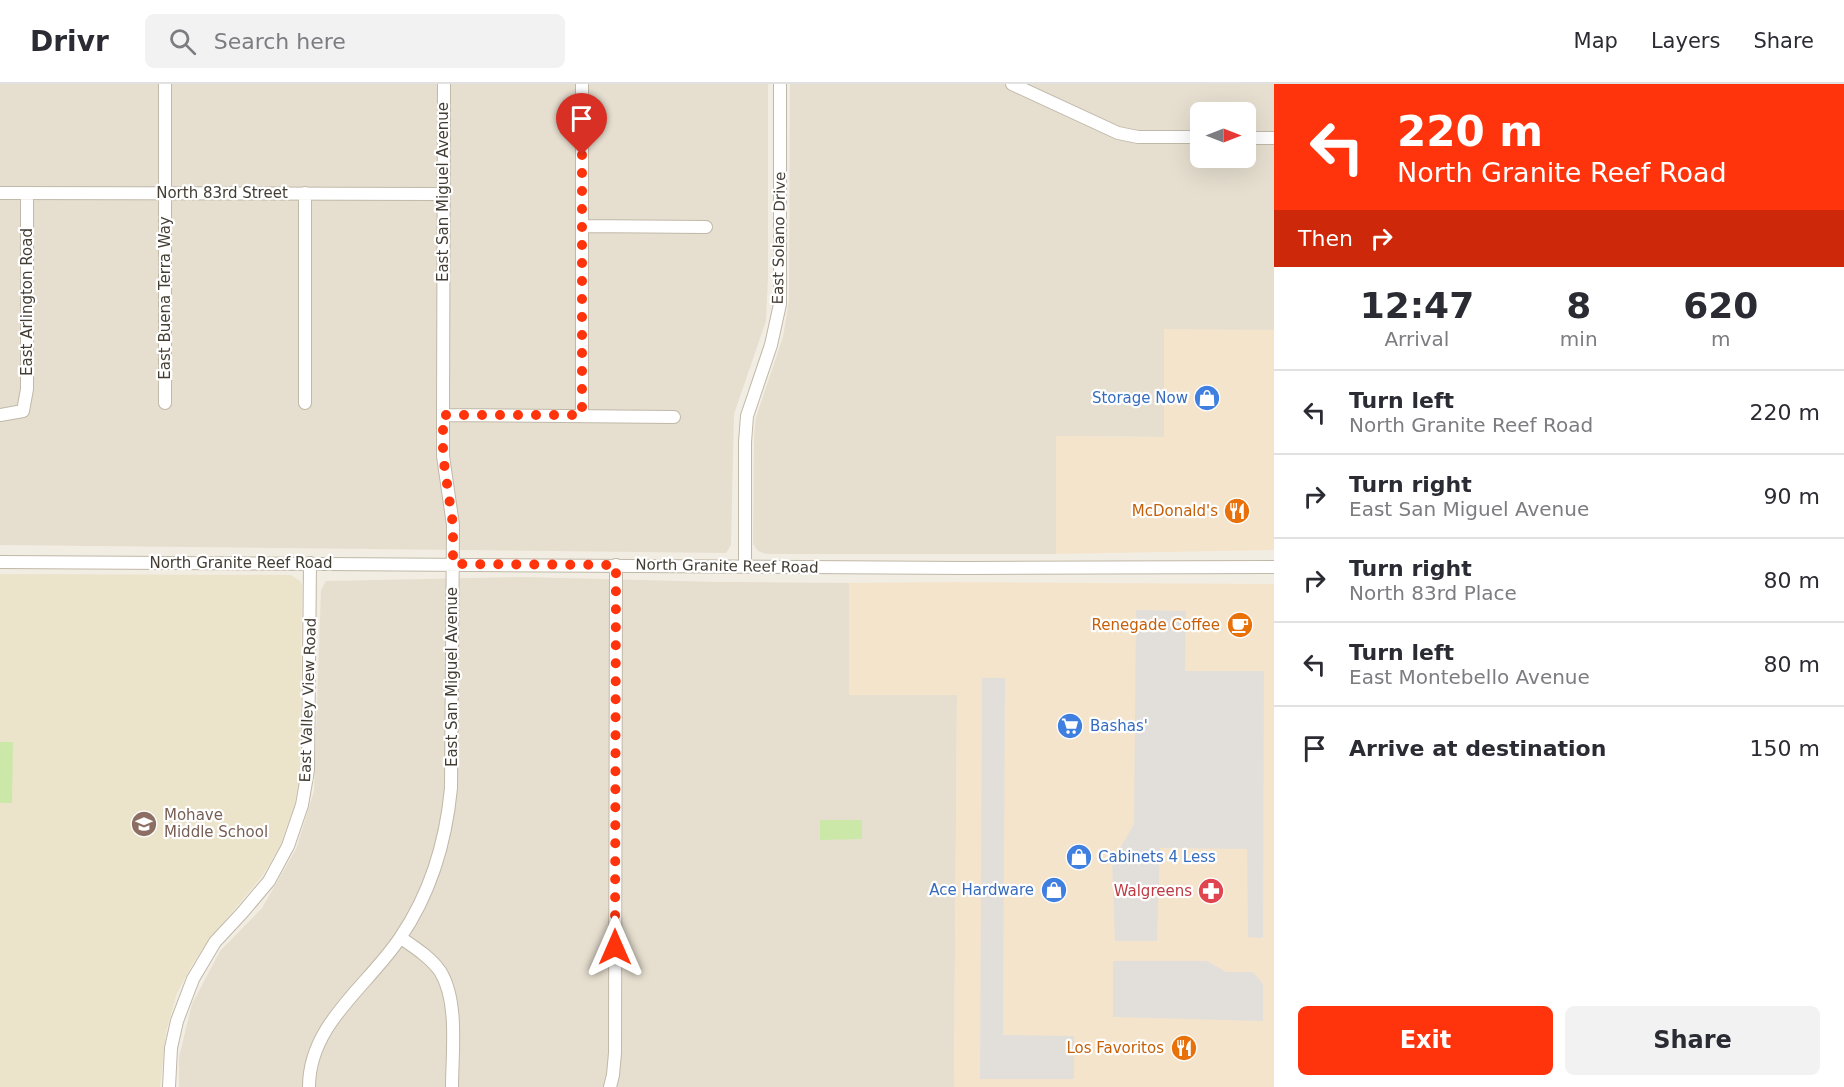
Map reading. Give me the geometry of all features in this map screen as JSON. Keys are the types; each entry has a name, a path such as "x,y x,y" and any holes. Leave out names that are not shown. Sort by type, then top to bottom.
{"street":[{"name":"East Buena Terra Way","path":"165,84 165,403"},
{"name":"East San Miguel Avenue","path":"309,1087 313,1058 325,1029 401,938 425,892 443,842 448,815 451,789 453,525 443,456 444,84"},
{"path":"582,84 582,415"},
{"name":"East Solano Drive","path":"744,567 747,416 773,337 780,304 780,84"},
{"path":"1012,84 1118,133 1138,137 1190,137"},
{"path":"1256,138 1274,138"},
{"name":"North 83rd Street","path":"0,193 443,194"},
{"name":"East Arlington Road","path":"0,415 23,411 27,389 27,193"},
{"path":"304,403 305,193"},
{"path":"582,226 705,227"},
{"path":"443,415 674,417"},
{"name":"North Granite Reef Road","path":"0,562 744,567 1274,567"},
{"name":"East Valley View Road","path":"169,1087 171,1048 177,1021 193,979 215,942 269,881 288,846 302,805 308,770 310,563"},
{"path":"610,1087 613,1075 615,1029 616,565"},
{"path":"401,938 428,958 440,971 447,987 453,1031 452,1087"}],"shaded area":[{"path":"0,84 768,84 766,321 734,414 731,545 726,553 0,545"},
{"path":"790,84 1274,84 1274,330 1164,437 1056,436 1056,554 766,554 758,551 753,544 756,417 783,337 789,300"},
{"path":"1164,329 1274,330 1274,550 1056,554 1056,436 1164,437"},
{"name":"Mohave Middle School","path":"0,574 291,575 302,585 300,769 295,804 281,844 263,875 208,941 177,993 166,1032 160,1087 0,1087"},
{"path":"523,577 849,583 849,695 957,695 954,1087 179,1087 179,1057 192,1004 220,951 262,908 296,849 314,791 321,590 326,581"},
{"path":"849,583 1274,584 1274,1087 954,1087 957,695 849,695"},
{"path":"1136,610 1186,611 1185,671 1264,671 1263,938 1248,937 1247,849 1160,848 1157,941 1115,941 1112,862 1134,824"},
{"path":"982,678 1005,678 1003,1035 1074,1036 1074,1079 980,1079"},
{"path":"1113,961 1207,961 1226,972 1253,972 1263,984 1263,1021 1113,1017"}],"green space":[{"path":"0,742 13,742 12,803 0,803"},
{"path":"820,820 862,820 862,839 820,840"}],"place":[{"name":"Storage Now","path":"1207,398"},
{"name":"McDonald's","path":"1237,511"},
{"name":"Renegade Coffee","path":"1240,625"},
{"name":"Bashas'","path":"1070,726"},
{"name":"Mohave Middle School","path":"144,824"},
{"name":"Cabinets 4 Less","path":"1079,857"},
{"name":"Ace Hardware","path":"1054,890"},
{"name":"Walgreens","path":"1211,891"},
{"name":"Los Favoritos","path":"1184,1048"}],"route":[{"path":"582,155 582,415 443,415 443,456 453,525 453,564 616,565 615,947"}]}
